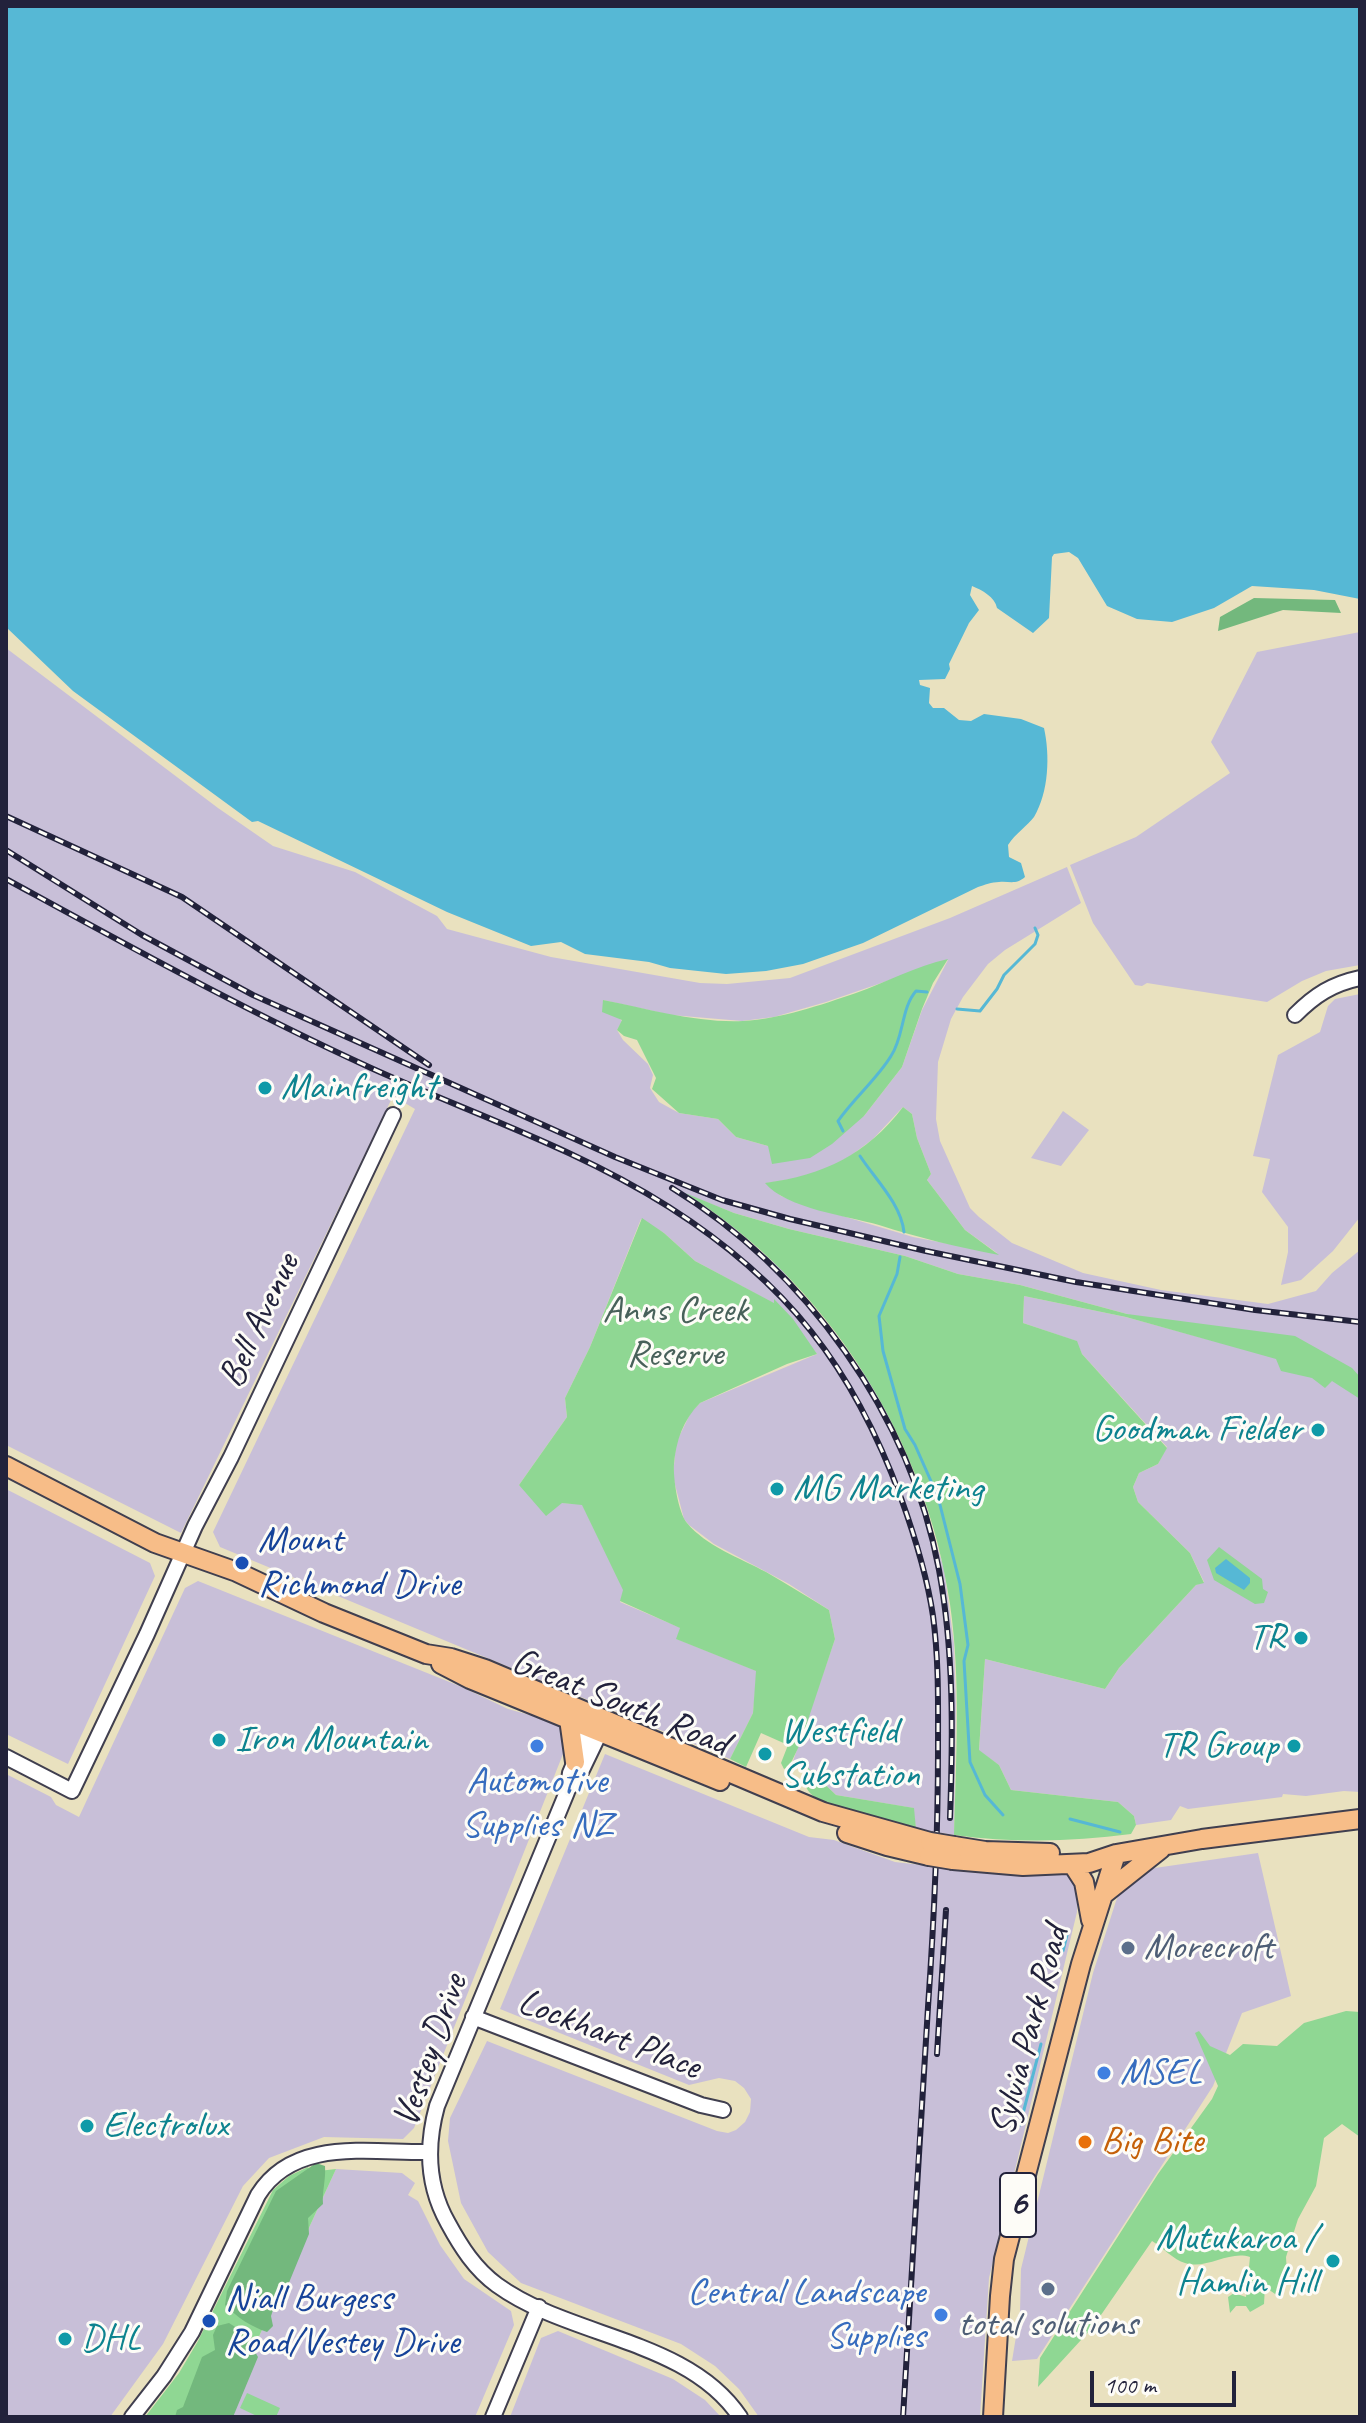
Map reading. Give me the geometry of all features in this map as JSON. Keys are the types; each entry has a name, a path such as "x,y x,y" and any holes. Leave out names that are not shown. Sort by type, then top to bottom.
{"main road":[{"name":"Great South Road","path":"6,1466 155,1543 237,1572 324,1613 426,1654 447,1668 569,1719 597,1723"},
{"name":"Great South Road","path":"426,1654 485,1669 807,1819 887,1846 930,1849 1011,1865 1073,1865 1116,1854 1256,1831 1360,1819"},
{"path":"569,1719 575,1762"},
{"path":"1102,1895 1164,1847"},
{"name":"Great South Road","path":"954,1853 1098,1851 1116,1854"},
{"name":"Sylvia Park Road","path":"993,2417 1004,2259 1092,1927 1116,1854"},
{"path":"1073,1865 1086,1886 1092,1927"}],"street":[{"path":"1295,1015 1318,993 1360,978"},
{"name":"Bell Avenue","path":"183,1552 393,1115"},
{"path":"6,1757 72,1791 183,1552"},
{"name":"Vestey Drive","path":"597,1723 575,1762 567,1792 437,2106 429,2152 432,2181 443,2214 459,2244 496,2284 539,2307 685,2367 713,2386 740,2417"},
{"name":"Vestey Drive","path":"567,1792 578,1778 597,1723"},
{"name":"Lockhart Place","path":"473,2017 701,2105 723,2110"},
{"path":"132,2417 164,2376 192,2332 258,2195 273,2175 287,2164 315,2154 429,2152"},
{"path":"493,2417 539,2307"}],"shaded area":[{"path":"1360,632 1360,965 1326,971 1267,1002 1147,983 1135,985 1093,923 1070,865 1136,837 1230,773 1211,742 1257,652"},
{"path":"6,648 273,846 355,872 437,916 447,929 551,957 700,983 727,984 790,978 950,918 1067,867 1081,903 988,964 951,1019 938,1062 936,1119 940,1141 970,1208 979,1217 1012,1243 1083,1273 1161,1290 1268,1304 1316,1291 1360,1250 1360,1792 1306,1796 1283,1794 1282,1797 1188,1809 1180,1806 1171,1820 1136,1825 1134,1816 1118,1802 1011,1790 999,1765 979,1751 985,1659 1105,1689 1119,1668 1196,1585 1204,1582 1190,1553 1138,1502 1133,1487 1139,1473 1158,1464 1167,1447 1082,1354 1076,1341 1023,1323 1024,1296 1126,1317 1217,1342 1020,1285 958,1274 905,1256 789,1229 691,1196 732,1226 781,1269 835,1333 867,1378 888,1415 919,1486 944,1569 954,1644 954,1835 916,1829 913,1808 836,1795 808,1768 792,1764 835,1639 829,1610 789,1584 714,1544 689,1525 684,1519 673,1477 676,1443 691,1412 700,1403 817,1354 775,1304 695,1261 664,1233 641,1219 590,1347 565,1398 567,1417 519,1485 562,1503 582,1504 624,1590 620,1602 681,1628 677,1639 757,1671 753,1713 730,1759 220,1547 213,1532 415,1109 393,1096 181,1533 6,1445","holes":["948,960 922,1010 902,1067 864,1116 768,1146 736,1137 718,1119 679,1113 659,1102 650,1088 653,1075 648,1064 623,1040 617,1030 622,1021 603,1000 671,1015 742,1021 774,1017 826,1002","903,1107 912,1114 917,1138 931,1174 927,1180 965,1230 997,1253 913,1237 836,1214 781,1196 767,1183 822,1171 849,1157 873,1139"]},
{"path":"1360,994 1360,1217 1333,1251 1301,1280 1281,1285 1288,1252 1288,1227 1262,1192 1270,1159 1253,1156 1278,1055 1320,1032 1328,1006 1335,999"},
{"path":"1063,1111 1089,1130 1061,1166 1031,1158"},
{"path":"6,1489 150,1563 155,1576 68,1764 6,1734"},
{"path":"198,1581 462,1687 508,1709 555,1722 564,1732 567,1744 414,2128 403,2139 324,2137 269,2158 243,2186 163,2344 110,2417 6,2417 6,1774 51,1797 56,1805 79,1817 185,1588"},
{"path":"605,1754 809,1837 834,1840 895,1862 1010,1875 1065,1874 1074,1879 1078,1890 1077,1912 989,2278 980,2417 759,2417 739,2389 715,2366 681,2344 521,2283 488,2252 461,2203 448,2141 450,2118 487,2041 717,2131 728,2133 736,2130 750,2112 751,2099 735,2081 719,2078 689,2085 500,2009"},
{"path":"1258,1853 1291,1996 1242,2013 1213,2086 1037,2359 1012,2361 1020,2312 1021,2269 1093,1973 1120,1892 1148,1869"},
{"path":"336,2169 402,2173 415,2183 408,2195 418,2201 440,2245 464,2279 511,2311 514,2325 475,2417 222,2417"},
{"path":"558,2331 673,2379 705,2400 721,2417 510,2417 541,2338"}],"green space":[{"path":"1254,598 1335,600 1341,613 1283,610 1218,631 1220,617"},
{"path":"948,959 933,983 902,1067 864,1116 832,1144 810,1158 772,1164 768,1146 736,1137 718,1119 679,1113 652,1089 656,1078 637,1040 617,1030 622,1020 602,1012 603,1000 690,1018 757,1020 829,1002"},
{"path":"903,1107 912,1114 917,1138 931,1174 927,1180 965,1230 999,1255 819,1210 788,1199 765,1183 806,1174 842,1160 874,1138"},
{"path":"685,1193 734,1213 789,1229 905,1256 958,1274 1020,1285 1127,1314 1295,1336 1352,1368 1360,1377 1360,1399 1332,1381 1325,1388 1312,1378 1281,1371 1276,1359 1126,1317 1024,1296 1023,1323 1077,1341 1082,1354 1167,1448 1158,1464 1139,1473 1133,1487 1138,1502 1190,1553 1204,1583 1196,1585 1119,1668 1105,1689 985,1659 979,1750 999,1765 1011,1790 1118,1802 1134,1816 1136,1825 1131,1834 1042,1840 954,1835 956,1661 950,1604 938,1543 918,1483 893,1425 862,1370 825,1319 783,1272 736,1229"},
{"name":"Anns Creek Reserve","path":"642,1218 695,1261 774,1303 774,1299 793,1319 817,1354 700,1403 681,1431 674,1464 681,1511 695,1531 713,1545 829,1610 835,1639 800,1744 789,1767 784,1769 781,1763 788,1745 761,1733 746,1767 730,1759 753,1713 756,1671 676,1639 680,1628 620,1601 623,1590 582,1505 562,1503 546,1516 519,1485 567,1417 565,1398 590,1347"},
{"path":"1219,1547 1262,1579 1263,1589 1268,1592 1264,1603 1255,1604 1214,1580 1207,1560"},
{"path":"808,1768 836,1795 914,1808 916,1829 855,1814 822,1802 806,1786"},
{"path":"1346,2011 1360,2012 1360,2137 1342,2124 1324,2138 1316,2186 1298,2219 1286,2257 1287,2274 1278,2296 1265,2287 1264,2304 1250,2312 1246,2306 1236,2306 1230,2313 1228,2297 1234,2293 1246,2297 1250,2257 1234,2256 1201,2264 1185,2263 1152,2241 1092,2328 1038,2387 1040,2358 1218,2086 1195,2033 1199,2031 1210,2046 1230,2055 1243,2044 1277,2046 1304,2023"},
{"path":"316,2163 325,2166 323,2204 308,2218 309,2234 281,2302 270,2305 273,2326 267,2332 244,2321 225,2305 227,2291 276,2191"},
{"path":"308,2167 310,2172 336,2169 222,2417 145,2417 179,2373 198,2341 273,2190 289,2176"},
{"path":"229,2323 252,2338 250,2343 258,2357 233,2417 175,2417 177,2410 183,2407 202,2357 215,2350 213,2335 217,2326"},
{"path":"247,2393 280,2408 276,2417 259,2417 240,2408"}],"water":[{"path":"6,6 1360,6 1360,599 1314,590 1252,586 1214,608 1172,622 1137,619 1107,606 1078,558 1069,552 1052,557 1049,618 1033,633 997,608 988,594 972,586 970,595 979,610 969,623 945,679 919,680 920,685 930,688 929,703 933,708 944,708 959,720 971,721 984,714 1021,719 1044,728 1047,761 1043,796 1034,817 1008,845 1009,857 1021,863 1025,877 1016,882 994,882 978,887 863,943 803,964 726,974 670,968 649,962 585,954 561,942 531,946 447,912 258,821 252,822 73,691 6,627"},
{"path":"1226,1559 1250,1578 1244,1590 1216,1573 1215,1568"}],"waterway":[{"path":"957,1009 980,1011 1004,975 1035,944 1038,935 1035,928"},
{"path":"843,1131 838,1121 891,1056 911,998 916,991 927,992"},
{"path":"860,1156 893,1202 904,1232"},
{"path":"900,1257 897,1274 879,1316 883,1351 905,1429 938,1497 960,1584 968,1645 964,1661 970,1762 985,1795 1003,1815"},
{"path":"1070,1819 1120,1832"},
{"path":"1063,1951 1067,1935"},
{"path":"1020,2125 1041,2044"}],"railway":[{"path":"6,816 182,897 429,1065"},
{"path":"6,850 142,935 253,995 615,1157 722,1200 926,1251 1076,1282 1255,1310 1360,1322"},
{"path":"6,879 278,1024 371,1068 560,1149 634,1186 711,1236 748,1266 782,1297 838,1368 882,1451 901,1498 927,1586 937,1666 938,1782 934,1911 903,2417"},
{"path":"672,1188 721,1222 766,1260 808,1304 845,1351 877,1402 904,1456 925,1512 944,1601 951,1694 950,1818"},
{"path":"937,2054 946,1910"}],"place":[{"name":"Mainfreight","path":"265,1088"},
{"name":"Goodman Fielder","path":"1318,1430"},
{"name":"MG Marketing","path":"777,1489"},
{"name":"Mount Richmond Drive","path":"242,1563"},
{"name":"TR","path":"1301,1638"},
{"name":"Iron Mountain","path":"219,1740"},
{"name":"Automotive Supplies NZ","path":"537,1746"},
{"name":"TR Group","path":"1294,1746"},
{"name":"Westfield Substation","path":"765,1754"},
{"name":"Morecroft","path":"1128,1948"},
{"name":"MSEL","path":"1104,2073"},
{"name":"Electrolux","path":"87,2126"},
{"name":"Big Bite","path":"1085,2142"},
{"name":"Mutukaroa / Hamlin Hill","path":"1333,2261"},
{"name":"total solutions","path":"1048,2289"},
{"name":"Central Landscape Supplies","path":"941,2315"},
{"name":"Niall Burgess Road/Vestey Drive","path":"209,2321"},
{"name":"DHL","path":"65,2339"}]}
